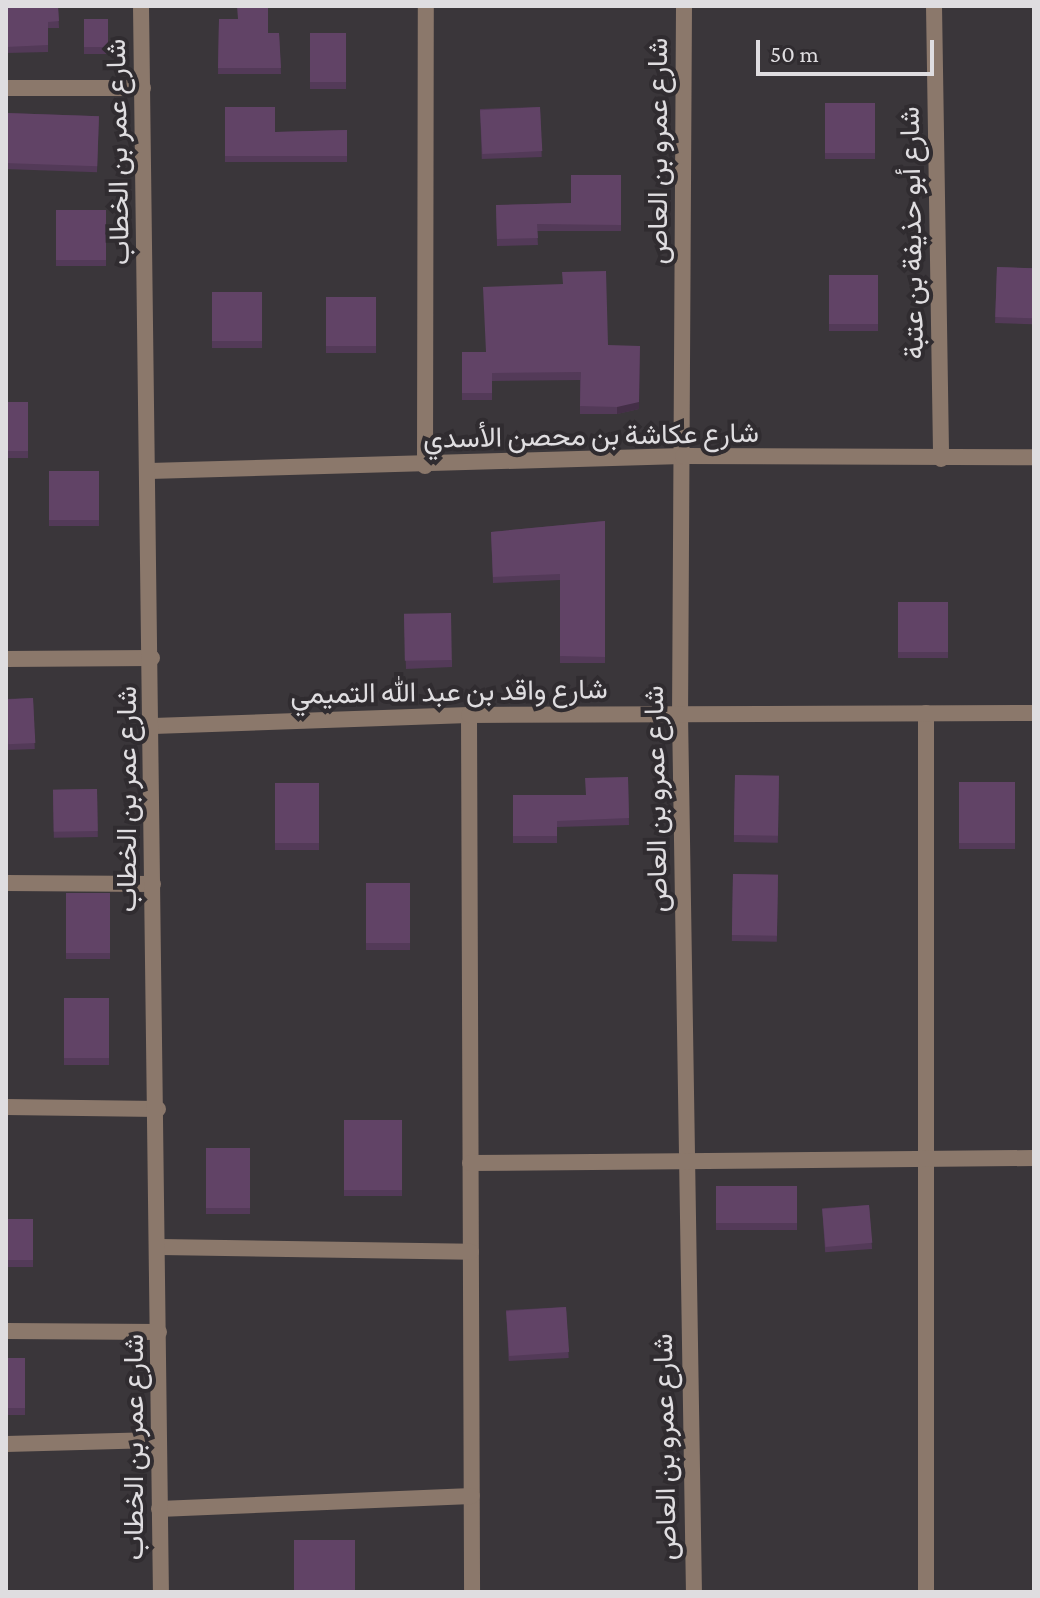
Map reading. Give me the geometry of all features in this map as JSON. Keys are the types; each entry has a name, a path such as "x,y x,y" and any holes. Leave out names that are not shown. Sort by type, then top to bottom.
{"street":[{"name":"شارع عمر بن الخطاب","path":"141,6 161,1247 156,1440 161,1592"},
{"path":"425,466 426,6"},
{"name":"شارع عمرو بن العاص","path":"684,6 680,714 693,1592"},
{"name":"شارع أبو حذيفة بن عتبة","path":"934,6 941,459"},
{"path":"6,88 143,88"},
{"name":"شارع عكاشة بن محصن الأسدي","path":"149,471 425,466 683,456 1034,457"},
{"path":"6,659 152,658"},
{"path":"926,713 926,1592"},
{"name":"شارع واقد بن عبد الله التميمي","path":"153,726 469,715 1034,713"},
{"path":"469,715 472,1592"},
{"path":"6,883 153,884"},
{"path":"6,1107 158,1109"},
{"path":"470,1163 1034,1158"},
{"path":"161,1247 471,1252"},
{"path":"6,1331 159,1332"},
{"path":"6,1444 156,1440"},
{"path":"159,1509 472,1496"}],"building":[{"path":"6,6 58,6 59,21 48,22 48,45 6,47"},
{"path":"237,6 268,6 268,33 279,33 281,68 218,68 219,19 238,19"},
{"path":"84,19 108,19 108,47 84,47"},
{"path":"310,33 346,33 346,82 310,82"},
{"path":"825,103 875,103 875,153 825,153"},
{"path":"225,107 275,107 275,132 347,130 347,156 225,156"},
{"path":"540,107 542,151 482,154 480,110"},
{"path":"6,113 99,116 97,166 6,163"},
{"path":"571,175 621,175 621,225 537,224 538,238 497,239 496,205 571,203"},
{"path":"56,210 106,210 106,260 56,260"},
{"path":"997,267 1034,268 1032,318 995,317"},
{"path":"606,271 608,345 640,346 639,402 617,407 580,406 581,372 492,373 492,393 462,393 462,352 486,352 483,287 563,284 562,272"},
{"path":"829,275 878,275 878,324 829,324"},
{"path":"212,292 262,292 262,341 212,341"},
{"path":"326,297 376,297 376,346 326,346"},
{"path":"6,402 28,402 28,451 6,451"},
{"path":"49,471 99,471 99,520 49,520"},
{"path":"605,521 605,657 560,656 560,574 493,577 491,532"},
{"path":"898,602 948,602 948,652 898,652"},
{"path":"451,613 452,660 405,661 404,614"},
{"path":"33,698 35,743 8,744 6,699"},
{"path":"735,775 779,776 778,836 734,835"},
{"path":"628,777 629,818 557,821 557,836 513,836 513,795 586,795 585,778"},
{"path":"959,782 1015,782 1015,843 959,843"},
{"path":"275,783 319,783 319,843 275,843"},
{"path":"97,789 98,831 54,832 53,790"},
{"path":"733,874 778,875 777,936 732,935"},
{"path":"366,883 410,883 410,943 366,943"},
{"path":"66,893 110,893 110,953 66,953"},
{"path":"64,998 109,998 109,1058 64,1058"},
{"path":"344,1120 402,1120 402,1190 344,1190"},
{"path":"206,1148 250,1148 250,1208 206,1208"},
{"path":"716,1186 797,1186 797,1223 716,1223"},
{"path":"869,1205 872,1243 825,1247 822,1209"},
{"path":"6,1219 33,1219 33,1260 6,1260"},
{"path":"566,1307 569,1352 509,1356 506,1311"},
{"path":"6,1358 25,1358 25,1408 6,1408"},
{"path":"294,1540 355,1540 355,1592 294,1592"}]}
